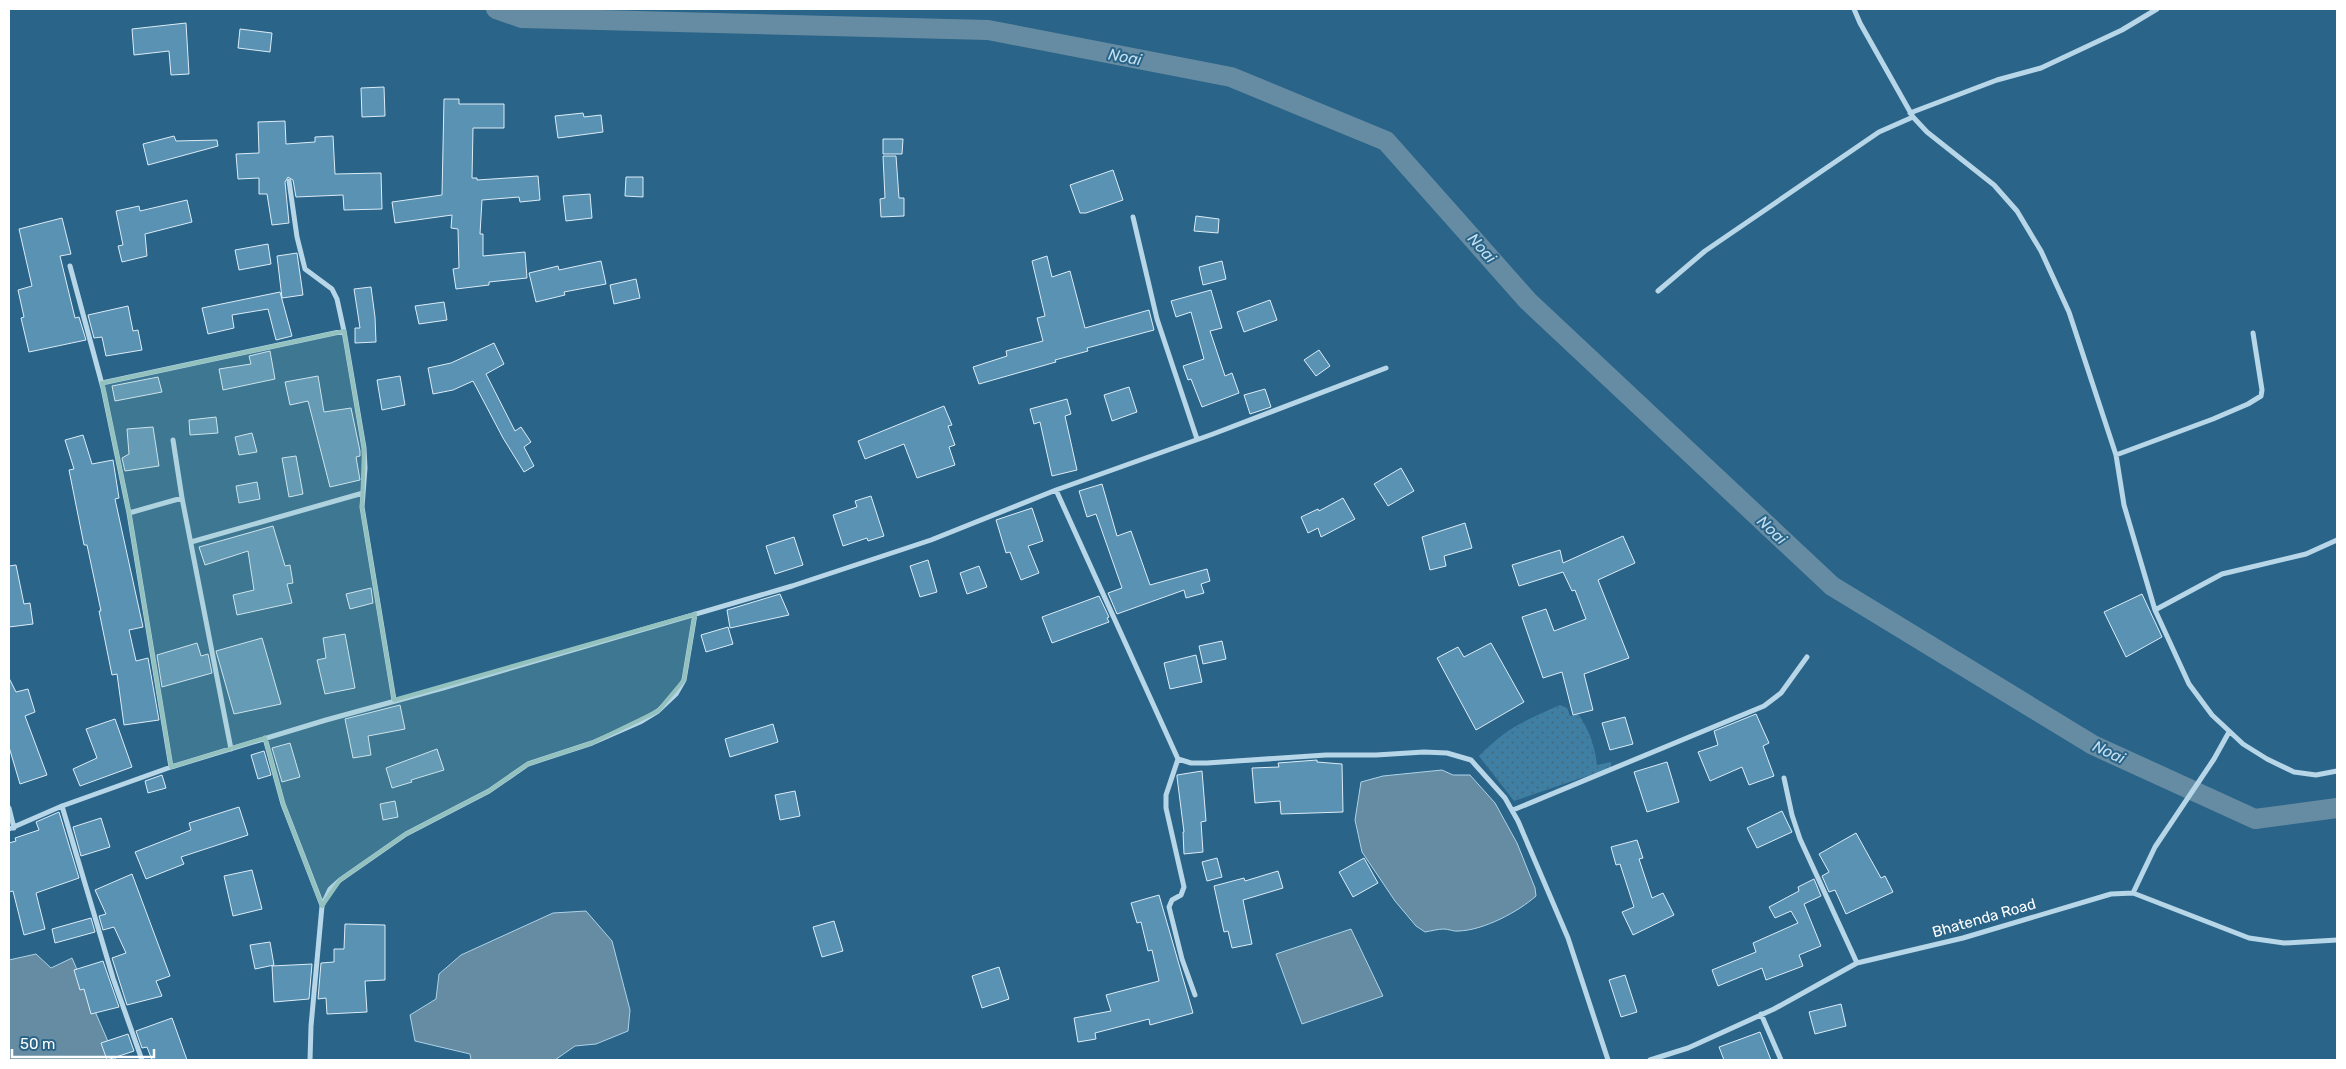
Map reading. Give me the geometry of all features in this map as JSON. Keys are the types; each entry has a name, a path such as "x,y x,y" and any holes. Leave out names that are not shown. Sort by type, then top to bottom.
{"street":[{"path":"1854,9 1912,115 1927,132 1994,185 2022,219 2041,252 2069,312 2116,455 2124,505 2155,610 2189,684 2212,715 2243,744 2294,772 2316,775 2337,771"},
{"path":"1658,291 1705,251 1879,132 1912,115 1997,80 2042,68 2122,30 2157,9"},
{"path":"289,181 297,237 305,269 332,289 337,299 344,331 364,448 365,468 362,507 394,700"},
{"path":"1132,217 1157,318 1197,439"},
{"path":"70,266 102,383 129,513 171,767"},
{"path":"102,383 344,331"},
{"path":"2116,455 2213,419 2258,399 2262,390 2253,332"},
{"path":"9,808 11,829 62,806 171,767 394,700 443,688 792,586 931,540 1056,490 1386,368"},
{"path":"173,440 182,498 231,749"},
{"path":"1056,490 1178,759 1169,783 1166,802 1184,887 1181,894 1172,900 1170,907 1182,959 1195,995"},
{"path":"191,542 363,493"},
{"path":"129,513 182,498"},
{"path":"2155,610 2222,574 2306,554 2337,540"},
{"path":"310,1060 311,1026 322,906 330,889 406,834 489,792 528,764 592,743 640,722 658,711 676,694 684,680 695,614"},
{"path":"1513,810 1764,706 1781,693 1807,657"},
{"path":"2133,893 2155,847 2214,759 2229,732"},
{"path":"265,738 283,804 322,906"},
{"path":"1178,759 1192,763 1207,763 1326,755 1447,753 1471,760 1494,783 1513,810 1568,938 1608,1060"},
{"path":"1784,778 1792,815 1800,839 1858,962"},
{"path":"62,806 113,978 142,1060"},
{"name":"Bhatenda Road","path":"1650,1060 1688,1048 1762,1014 1858,962 1963,938 2111,894 2133,893 2249,938 2284,943 2337,940"},
{"path":"1762,1014 1780,1060"}],"highlighted area":[{"path":"344,331 364,448 362,507 394,700 695,614 684,680 658,711 592,743 528,764 489,791 406,834 340,880 322,906 283,804 265,738 171,767 129,513 102,383"}],"shaded area":[{"path":"1560,705 1567,708 1570,716 1578,714 1582,720 1591,738 1597,765 1611,762 1611,768 1514,801 1479,756 1508,731"},
{"path":"1442,770 1453,775 1470,775 1495,803 1517,843 1535,888 1536,896 1520,908 1490,924 1469,930 1444,929 1425,932 1416,926 1395,901 1362,852 1355,820 1361,782 1383,776"},
{"path":"586,911 612,941 630,1010 628,1031 596,1044 575,1046 555,1060 471,1060 470,1054 415,1041 410,1015 436,999 439,974 461,955 553,913"},
{"path":"1351,929 1383,996 1302,1024 1276,954"},
{"path":"36,954 51,968 72,958 116,1060 9,1060 9,960"}],"building":[{"path":"186,23 189,74 171,75 169,51 134,55 132,29"},
{"path":"240,29 272,33 270,52 238,48"},
{"path":"384,87 385,116 362,117 361,88"},
{"path":"444,99 459,99 459,104 504,104 504,128 473,128 472,178 477,178 477,180 538,176 540,200 520,202 519,197 482,200 480,234 483,234 483,256 525,252 527,278 489,282 489,285 456,289 453,269 459,268 458,229 451,228 452,215 395,223 392,202 442,195"},
{"path":"583,113 584,117 601,115 603,132 558,138 555,116"},
{"path":"285,121 286,144 315,142 315,137 333,136 335,174 381,173 382,209 344,210 343,195 296,197 293,180 288,177 285,182 289,223 272,225 267,194 259,194 259,178 238,179 236,154 259,153 258,122"},
{"path":"174,136 176,141 217,140 218,146 148,165 143,144"},
{"path":"883,139 903,139 902,154 883,154"},
{"path":"883,156 896,156 899,198 904,198 904,216 881,217 880,199 885,198"},
{"path":"1113,170 1123,200 1086,213 1080,213 1070,185"},
{"path":"626,177 643,177 643,197 625,196"},
{"path":"590,194 592,218 566,221 563,196"},
{"path":"187,200 192,222 145,234 147,256 122,262 118,246 123,245 116,211 139,206 140,211"},
{"path":"1196,216 1219,219 1218,233 1194,231"},
{"path":"62,218 71,254 60,256 75,318 79,317 86,340 29,352 21,318 24,317 18,290 32,286 19,229"},
{"path":"268,244 271,264 239,270 235,250"},
{"path":"297,253 303,295 282,298 277,256"},
{"path":"1047,256 1052,277 1070,271 1085,328 1149,310 1154,330 1087,348 1088,351 1055,360 1056,362 979,384 973,367 1007,356 1006,351 1043,341 1037,318 1045,316 1032,261"},
{"path":"601,261 606,284 564,292 565,295 536,302 529,273 558,266 559,270"},
{"path":"1222,261 1226,279 1203,285 1199,267"},
{"path":"636,279 640,298 614,304 610,285"},
{"path":"371,287 376,342 355,343 355,328 360,328 354,289"},
{"path":"1211,290 1222,328 1210,331 1225,376 1232,373 1239,393 1202,407 1191,379 1188,380 1183,366 1204,359 1191,312 1176,317 1171,301"},
{"path":"280,292 292,336 276,340 268,309 232,315 234,328 208,334 202,308"},
{"path":"1270,300 1277,320 1244,332 1237,312"},
{"path":"444,302 447,320 419,324 415,306"},
{"path":"128,306 133,331 138,330 142,350 106,356 102,337 94,338 88,315"},
{"path":"494,343 504,364 486,374 515,431 521,427 531,442 524,447 534,466 524,472 503,438 473,381 453,390 433,394 428,368 451,363"},
{"path":"1319,350 1330,366 1316,376 1304,360"},
{"path":"270,351 275,379 223,390 219,369 251,364 249,356"},
{"path":"318,376 324,412 351,408 360,451 360,456 356,457 360,480 330,487 308,401 290,405 285,382"},
{"path":"400,376 405,405 382,410 377,380"},
{"path":"158,377 162,392 115,401 112,386"},
{"path":"1129,387 1137,412 1112,421 1104,395"},
{"path":"1265,389 1271,407 1250,414 1244,395"},
{"path":"1067,399 1071,414 1065,416 1077,470 1052,476 1040,422 1034,424 1030,409"},
{"path":"944,406 952,425 948,426 955,445 949,447 955,465 917,478 904,444 865,459 858,441"},
{"path":"216,417 218,433 190,435 189,420"},
{"path":"153,427 159,466 125,471 122,458 129,454 127,429"},
{"path":"252,433 257,452 239,455 235,437"},
{"path":"83,435 92,464 113,460 119,498 115,499 143,627 129,630 136,661 148,658 159,720 124,725 117,674 112,675 99,611 101,611 87,545 84,545 69,470 74,469 65,440"},
{"path":"296,456 303,494 289,497 282,458"},
{"path":"1401,468 1414,491 1388,506 1374,484"},
{"path":"257,482 260,499 239,503 236,486"},
{"path":"1102,484 1117,536 1131,531 1150,585 1207,569 1210,581 1201,584 1204,593 1186,598 1184,590 1117,614 1108,593 1122,588 1096,514 1087,517 1079,491"},
{"path":"871,496 884,536 868,541 867,538 843,546 833,515 857,507 855,501"},
{"path":"1343,498 1355,519 1321,537 1318,528 1308,533 1301,517 1318,509 1319,511"},
{"path":"1032,508 1043,541 1028,546 1039,573 1021,580 1010,552 1006,553 996,520"},
{"path":"1465,523 1472,548 1444,556 1446,566 1430,570 1422,537"},
{"path":"273,526 285,566 290,565 293,583 287,584 292,603 237,615 233,595 254,590 248,551 205,565 199,547"},
{"path":"1623,536 1635,563 1598,580 1629,658 1584,674 1593,710 1573,715 1562,672 1543,678 1522,617 1546,609 1554,631 1586,619 1575,590 1572,591 1563,572 1519,586 1512,565 1560,550 1563,563"},
{"path":"794,537 803,565 775,574 766,546"},
{"path":"928,560 937,592 920,597 910,566"},
{"path":"16,565 24,604 30,603 33,624 9,627 9,566"},
{"path":"979,566 987,587 967,594 960,573"},
{"path":"371,588 373,603 350,609 346,594"},
{"path":"780,594 789,615 730,628 727,610"},
{"path":"2142,594 2162,637 2126,657 2104,612"},
{"path":"1099,596 1109,617 1107,618 1109,622 1052,643 1042,617"},
{"path":"728,627 733,644 706,652 701,635"},
{"path":"345,634 355,688 325,694 317,660 326,658 323,638"},
{"path":"262,638 281,704 234,714 216,651"},
{"path":"1222,641 1226,659 1203,664 1199,646"},
{"path":"197,643 201,656 208,654 212,673 162,687 157,655"},
{"path":"1491,643 1524,702 1476,730 1437,658 1458,647 1464,657"},
{"path":"1196,655 1202,682 1170,689 1164,663"},
{"path":"9,678 16,692 28,689 35,712 25,716 47,775 20,784 9,747"},
{"path":"400,705 405,729 368,736 371,755 353,758 345,719"},
{"path":"1756,714 1769,743 1763,746 1774,776 1749,785 1742,767 1710,781 1698,752 1718,745 1714,731"},
{"path":"1625,717 1633,744 1610,750 1602,723"},
{"path":"115,719 132,767 80,786 73,769 97,758 86,729"},
{"path":"773,724 778,742 730,757 725,739"},
{"path":"290,743 300,777 282,782 272,748"},
{"path":"437,749 444,770 392,788 386,768"},
{"path":"264,751 271,775 258,779 251,755"},
{"path":"1317,760 1317,762 1342,764 1343,812 1281,814 1280,801 1255,803 1252,768 1279,767 1278,763"},
{"path":"1667,762 1679,802 1647,812 1634,772"},
{"path":"1202,771 1206,821 1201,822 1203,852 1184,854 1184,832 1177,775"},
{"path":"162,775 166,788 148,793 145,781"},
{"path":"795,791 800,816 780,820 775,795"},
{"path":"395,801 398,817 383,820 380,804"},
{"path":"239,807 248,835 181,857 184,864 146,879 135,852 191,830 189,823"},
{"path":"1782,811 1792,832 1757,848 1747,828"},
{"path":"59,812 79,878 36,893 45,929 24,935 13,891 9,892 9,843 16,841 15,838 39,830 36,822"},
{"path":"101,818 110,847 81,856 73,827"},
{"path":"1856,833 1881,878 1885,876 1893,892 1846,914 1835,890 1829,892 1822,876 1829,872 1819,854"},
{"path":"1637,840 1643,858 1639,859 1652,898 1663,893 1674,915 1633,935 1622,912 1634,907 1620,864 1616,865 1611,847"},
{"path":"1217,858 1222,877 1207,881 1202,862"},
{"path":"1364,858 1378,883 1353,897 1339,872"},
{"path":"252,870 262,909 233,916 224,876"},
{"path":"1278,871 1283,888 1243,900 1252,944 1232,948 1228,931 1224,932 1214,886 1244,878 1245,881"},
{"path":"132,874 170,976 156,981 162,996 127,1005 112,958 126,953 114,927 103,930 99,916 106,914 95,890"},
{"path":"1814,879 1821,896 1804,904 1821,946 1799,955 1803,966 1766,980 1762,968 1718,986 1712,970 1756,952 1753,943 1798,923 1791,911 1775,918 1769,907 1799,891 1798,887"},
{"path":"1159,895 1193,1013 1150,1025 1149,1019 1095,1033 1096,1039 1078,1042 1074,1018 1111,1011 1106,995 1159,981 1152,950 1148,951 1141,922 1137,923 1131,903"},
{"path":"91,918 95,932 55,943 52,929"},
{"path":"834,921 843,951 822,957 813,927"},
{"path":"345,924 385,925 385,980 365,981 367,1012 327,1014 326,998 318,999 321,963 334,962 334,949 344,949"},
{"path":"270,942 274,965 255,969 250,945"},
{"path":"103,961 119,1007 91,1014 84,989 80,990 74,970"},
{"path":"312,964 309,999 274,1002 272,966"},
{"path":"999,967 1009,999 982,1008 972,976"},
{"path":"1625,975 1637,1012 1621,1017 1609,980"},
{"path":"1841,1004 1846,1026 1815,1034 1809,1012"},
{"path":"172,1018 187,1060 152,1060 147,1047 142,1048 136,1031"},
{"path":"1760,1032 1771,1060 1724,1060 1719,1047"},
{"path":"128,1034 134,1051 107,1060 101,1043"}],"waterway":[{"name":"Noai","path":"496,9 522,18 988,30 1231,77 1386,141 1528,301 1832,586 2093,745 2255,819 2337,808"}]}
